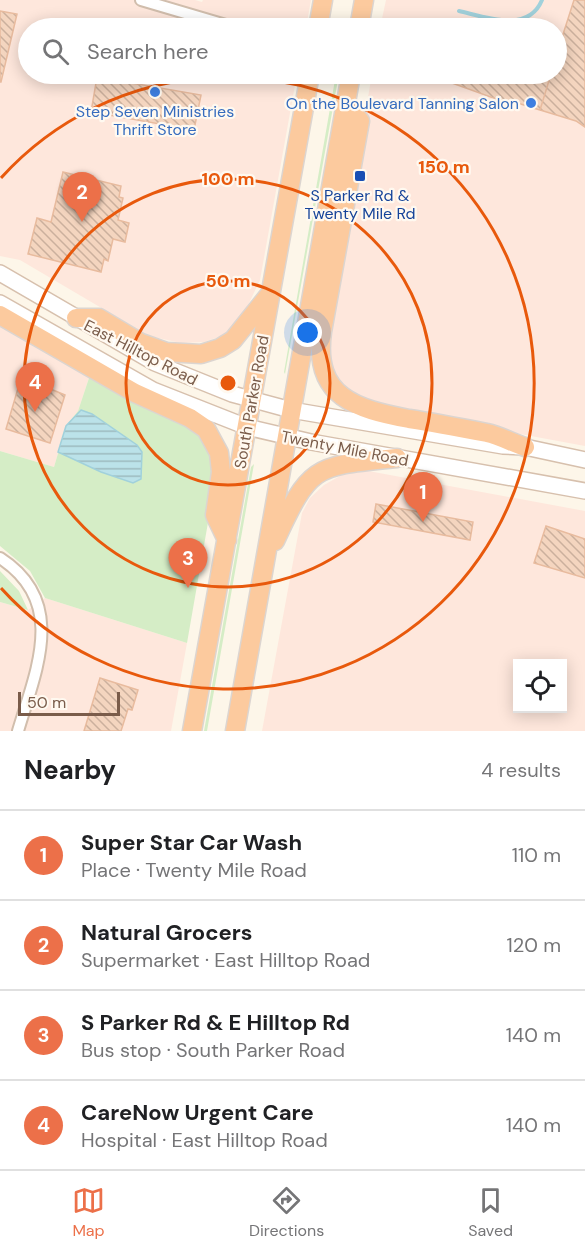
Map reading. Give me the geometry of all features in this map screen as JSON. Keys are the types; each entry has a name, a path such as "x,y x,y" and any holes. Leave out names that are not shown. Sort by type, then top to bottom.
{"highway":[{"path":"320,18 323,0"},
{"path":"361,18 364,0"},
{"name":"South Parker Road","path":"192,731 308,84"},
{"path":"235,731 349,84"},
{"path":"346,104 360,121 322,332 320,351 324,374 339,394 360,407 490,434 525,447"},
{"path":"76,318 99,318 158,350 196,355 215,351 229,343 271,294"},
{"path":"0,315 125,388 190,418 206,429 219,453 221,472 215,516 227,540"},
{"path":"264,564 290,508 310,478 322,470 338,465 397,458"}],"main road":[{"name":"East Hilltop Road","path":"0,273 171,371 252,401 291,410"},
{"name":"East Hilltop Road","path":"0,303 153,390 247,427"},
{"name":"Twenty Mile Road","path":"291,410 503,446 525,447 585,460"},
{"name":"Twenty Mile Road","path":"247,427 286,437 585,491"}],"street":[{"path":"141,0 202,18"},
{"path":"0,558 20,574 28,585 39,610 42,627 40,658 18,731"}],"shaded area":[{"path":"0,0 195,0 202,2 203,0 311,0 308,18 18,18 18,84 295,84 260,280 240,322 222,340 219,337 204,342 181,343 149,336 20,260 0,256"},
{"path":"386,0 585,0 585,446 385,409 352,395 332,372 328,330 370,84 567,84 567,18 382,18"},
{"path":"0,321 91,372 78,411 66,426 54,467 0,451"},
{"path":"363,470 585,511 585,731 262,731 302,513 310,498 324,485 347,472"},
{"path":"45,598 187,643 171,731 0,731 0,602 28,610"}],"green space":[{"path":"334,84 337,84 285,374"},
{"path":"91,372 186,422 212,447 214,488 187,643 45,598 30,571 0,546 0,451 54,467 66,426 78,411"},
{"path":"254,464 207,731 204,731 251,467"},
{"path":"0,571 19,591 28,610 0,602"}],"water":[{"path":"81,410 92,414 137,445 142,452 141,479 133,483 101,472 58,452 66,426"}],"building":[{"path":"574,0 585,0 585,127 576,121 540,110 548,84 567,84 567,22"},
{"path":"0,11 17,14 1,82 0,82"},
{"path":"96,84 137,84 201,95 194,130 91,112"},
{"path":"455,84 548,84 540,110 511,101 510,104"},
{"path":"63,172 121,186 119,197 123,198 118,220 129,223 125,242 113,239 108,261 104,259 101,272 28,254 37,218 51,222"},
{"path":"36,383 65,395 50,443 6,429 19,385 34,389"},
{"path":"376,504 473,522 470,540 373,522"},
{"path":"546,526 585,539 585,578 534,563"},
{"path":"100,678 138,690 132,710 128,709 121,731 84,731"}],"waterway":[{"path":"523,18 535,10 542,0"},
{"path":"459,11 489,18"}],"place":[{"name":"Step Seven Ministries Thrift Store","path":"155,92"},
{"name":"On the Boulevard Tanning Salon","path":"531,103"},
{"name":"S Parker Rd & Twenty Mile Rd","path":"360,176"},
{"name":"Natural Grocers","path":"82,222"},
{"name":"CareNow Urgent Care","path":"35,412"},
{"name":"Super Star Car Wash","path":"423,522"},
{"name":"S Parker Rd & E Hilltop Rd","path":"188,588"}]}
